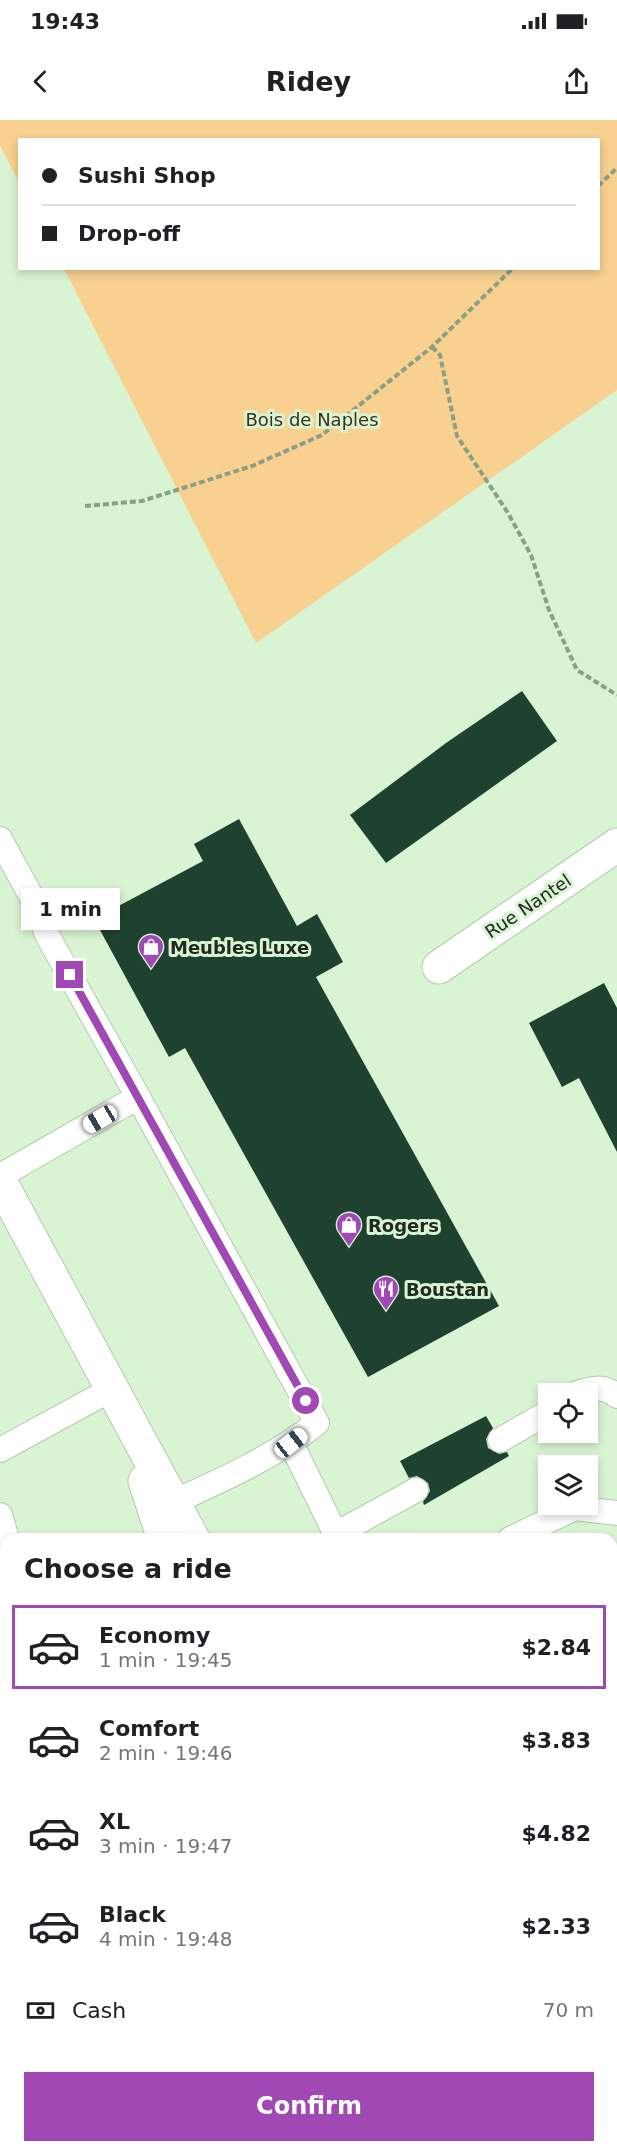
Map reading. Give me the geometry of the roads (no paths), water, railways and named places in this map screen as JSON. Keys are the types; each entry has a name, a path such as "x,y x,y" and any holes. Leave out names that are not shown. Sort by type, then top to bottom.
{"main road":[{"name":"Rue Nantel","path":"439,967 617,845"},
{"path":"0,1181 112,1389 164,1517 185,1533"}],"lane":[{"path":"0,839 38,909 47,935 317,1423 291,1443 164,1517"},
{"path":"0,1176 138,1097"},
{"path":"0,1450 112,1389"},
{"path":"598,1389 612,1392 617,1396"},
{"path":"500,1440 538,1418"},
{"path":"291,1443 335,1533"},
{"path":"344,1533 416,1490"},
{"path":"523,1533 575,1508 617,1513"},
{"path":"0,1515 5,1533"}],"place":[{"name":"Meubles Luxe","path":"151,970"},
{"name":"Rogers","path":"349,1248"},
{"name":"Boustan","path":"386,1312"}],"park label":[{"name":"Bois de Naples","path":"312,419"}]}
